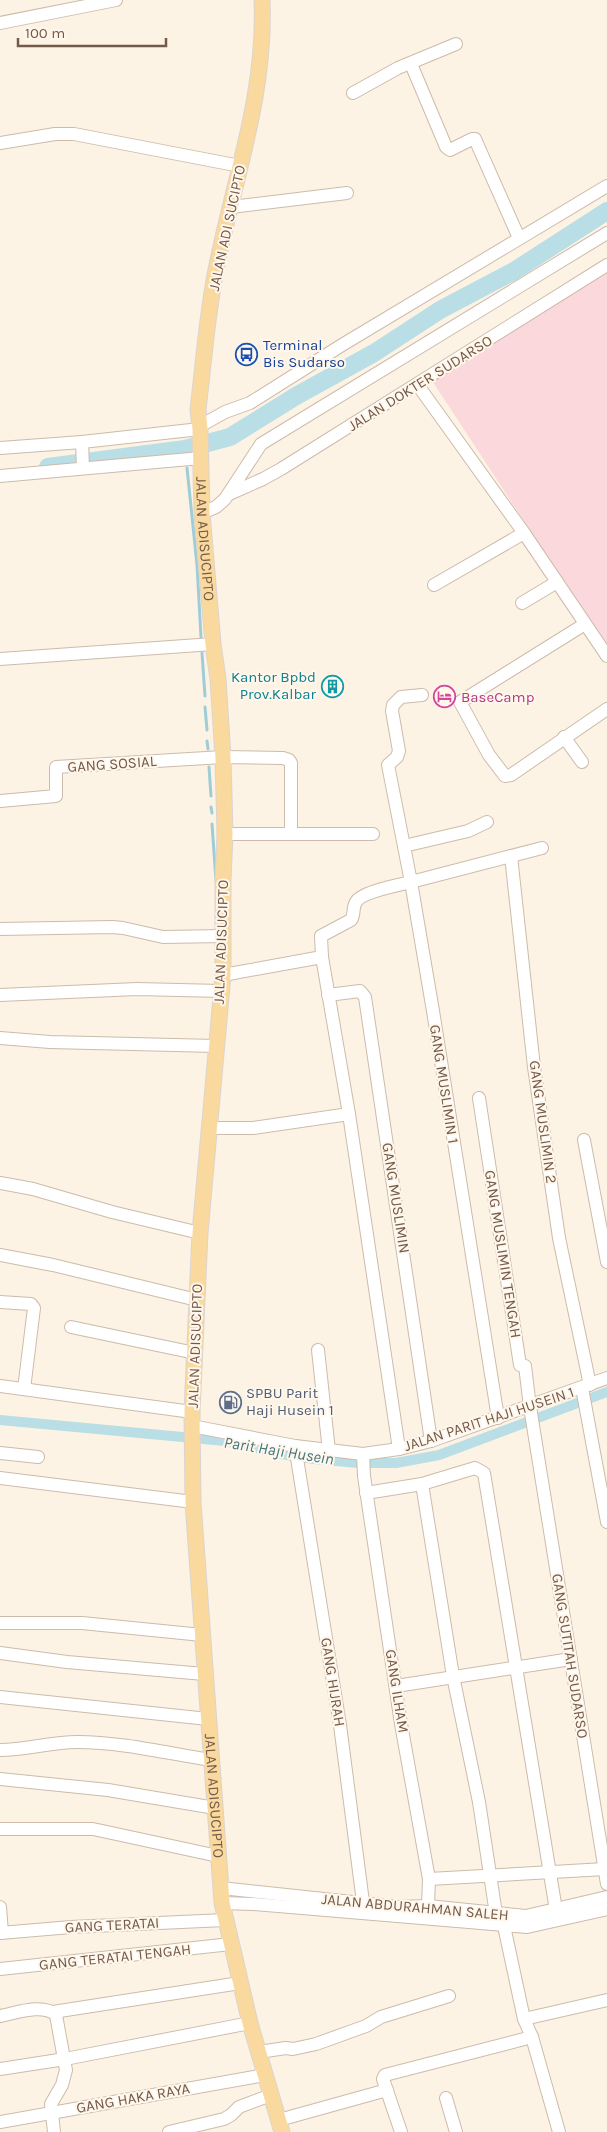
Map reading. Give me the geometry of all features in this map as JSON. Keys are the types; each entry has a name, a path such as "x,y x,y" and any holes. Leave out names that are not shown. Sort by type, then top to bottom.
{"main road":[{"name":"JALAN ADI SUCIPTO","path":"200,443 198,408 216,267 254,112 261,63 262,0"},
{"name":"JALAN ADISUCIPTO","path":"200,443 202,513 213,644 218,679 223,757 225,834 223,975 200,1233 192,1422 193,1502 221,1896 250,2023 281,2126"}],"street":[{"path":"0,23 116,0"},
{"path":"353,93 398,68 456,44"},
{"path":"411,64 446,147 450,150 472,138 475,139 519,238"},
{"path":"0,143 55,134 74,134 240,166"},
{"path":"198,408 225,412 250,403 607,186"},
{"path":"231,207 347,193"},
{"path":"202,513 220,504 261,444 607,233"},
{"name":"JALAN DOKTER SUDARSO","path":"228,494 281,469 607,265"},
{"path":"416,384 524,533 607,656"},
{"path":"0,476 83,468 200,443 225,412"},
{"path":"0,448 200,443"},
{"path":"82,447 83,468"},
{"path":"434,585 524,533"},
{"path":"522,603 556,582"},
{"path":"586,624 460,702 489,755 505,776 511,775 607,709"},
{"path":"0,659 213,644"},
{"name":"GANG MUSLIMIN 1","path":"422,696 402,696 393,705 392,711 398,757 388,765 435,1020 498,1418"},
{"path":"564,737 582,762"},
{"path":"223,757 289,760 291,763 291,834"},
{"name":"GANG SOSIAL","path":"0,801 56,796 56,767 223,757"},
{"path":"404,846 468,831 487,822"},
{"path":"225,834 373,834"},
{"path":"399,1448 349,1114 322,957 321,936 351,920 354,916 355,902 367,894 542,848"},
{"name":"GANG MUSLIMIN 2","path":"511,856 534,1067 559,1238 586,1386 607,1522"},
{"path":"0,929 112,927 163,937 223,936"},
{"path":"223,975 322,957"},
{"path":"0,995 137,989 221,991"},
{"name":"GANG MUSLIMIN","path":"328,995 360,991 365,997 431,1441"},
{"path":"0,1038 50,1042 216,1046"},
{"name":"GANG MUSLIMIN TENGAH","path":"480,1098 520,1365 525,1366 534,1428"},
{"path":"209,1128 247,1128 349,1114"},
{"path":"584,1140 607,1262"},
{"path":"0,1183 33,1189 112,1212 200,1233"},
{"path":"0,1256 53,1265 197,1300"},
{"path":"0,1302 31,1304 34,1308 24,1389"},
{"path":"71,1327 195,1353"},
{"path":"318,1350 329,1451"},
{"name":"JALAN PARIT HAJI HUSEIN 1","path":"0,1386 192,1422 296,1454 329,1451 363,1457 431,1441 498,1418 530,1410 607,1378"},
{"name":"GANG SUTITAH SUDARSO","path":"534,1428 607,1884"},
{"path":"0,1453 38,1457"},
{"name":"GANG HIJRAH","path":"296,1454 340,1726 363,1902"},
{"name":"GANG ILHAM","path":"363,1457 366,1493 428,1879 428,1906"},
{"path":"366,1493 422,1484 476,1468 484,1473 556,1910"},
{"path":"0,1478 193,1502"},
{"path":"422,1484 454,1676 479,1802 496,1914"},
{"path":"0,1623 82,1624 202,1635"},
{"path":"0,1653 67,1662 204,1674"},
{"path":"396,1686 571,1659"},
{"path":"0,1698 208,1720"},
{"path":"0,1750 62,1743 92,1742 210,1760"},
{"path":"0,1779 108,1790 215,1808"},
{"path":"0,1829 93,1829 218,1856"},
{"path":"428,1879 605,1868"},
{"name":"JALAN ABDURAHMAN SALEH","path":"221,1896 253,1904 363,1902 399,1907 428,1906 526,1916 607,1898"},
{"name":"JALAN ABDURAHMAN SALEH","path":"311,1903 504,1926 527,1927 607,1909"},
{"path":"0,1907 1,1933"},
{"name":"GANG TERATAI","path":"1,1933 71,1927 225,1920"},
{"path":"504,1926 524,2019 532,2037 559,2132"},
{"name":"GANG TERATAI TENGAH","path":"0,1969 231,1944"},
{"path":"0,2016 40,2009 53,2012 240,1982"},
{"path":"259,2052 286,2048 293,2049 316,2044 366,2026 381,2017 449,1996"},
{"path":"524,2019 607,2000"},
{"path":"53,2012 58,2020 67,2059 65,2079 51,2104 54,2132"},
{"path":"0,2069 67,2059 250,2023"},
{"path":"401,2132 383,2079 385,2075 532,2037"},
{"name":"GANG HAKA RAYA","path":"0,2122 52,2111 266,2075"},
{"path":"281,2126 387,2090"},
{"path":"169,2132 224,2119 239,2106 271,2095"},
{"path":"446,2098 456,2132"}],"shaded area":[{"path":"607,270 607,648 431,379"}],"waterway":[{"path":"48,467 185,449 230,437 296,396 374,353 440,310 514,271 607,211"},
{"path":"187,468 197,565 201,637"},
{"path":"202,653 205,696"},
{"path":"205,707 207,730"},
{"path":"207,741 208,749"},
{"path":"209,767 211,796"},
{"path":"211,807 212,813"},
{"path":"212,824 216,881"},
{"name":"Parit Haji Husein","path":"0,1420 225,1441 281,1454 314,1459 358,1463 396,1463 439,1455 607,1392"}],"place":[{"name":"Terminal Bis Sudarso","path":"247,354"},
{"name":"Kantor Bpbd Prov.Kalbar","path":"332,686"},
{"name":"BaseCamp","path":"445,697"},
{"name":"SPBU Parit Haji Husein 1","path":"230,1402"}]}
